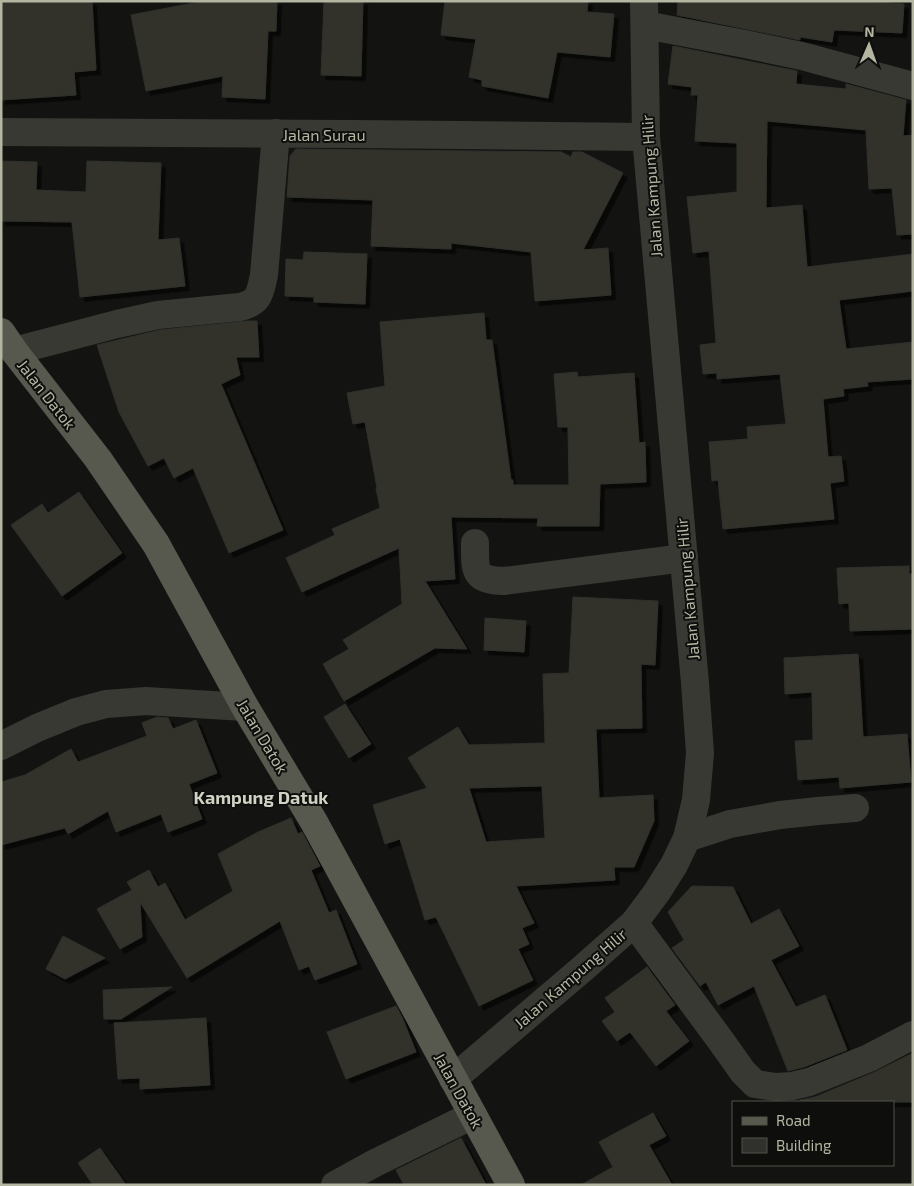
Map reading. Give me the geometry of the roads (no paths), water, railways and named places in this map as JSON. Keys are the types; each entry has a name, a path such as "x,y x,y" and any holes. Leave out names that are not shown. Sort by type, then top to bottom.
{"main road":[{"name":"Jalan Datok","path":"8,342 98,459 156,544 245,707 314,822 511,1185"}],"street":[{"path":"644,13 745,44 802,56 913,86"},
{"name":"Jalan Kampung Hilir","path":"453,1079 581,970 634,922 657,892 674,865 687,838 696,800 700,753 646,138 644,13"},
{"name":"Jalan Surau","path":"1,132 276,133 646,138"},
{"path":"8,342 117,324 158,315 240,307 255,301 264,275 276,133"},
{"path":"475,544 475,565 478,572 483,578 504,581 684,558"},
{"path":"1,746 37,728 76,712 106,704 146,701 245,707"},
{"path":"687,838 730,824 780,815 855,808"},
{"path":"634,922 743,1072 755,1084 776,1087 809,1082 869,1058 913,1035"},
{"path":"335,1185 374,1163 473,1115"}],"district":[{"name":"Kampung Datuk","path":"261,797"}]}
